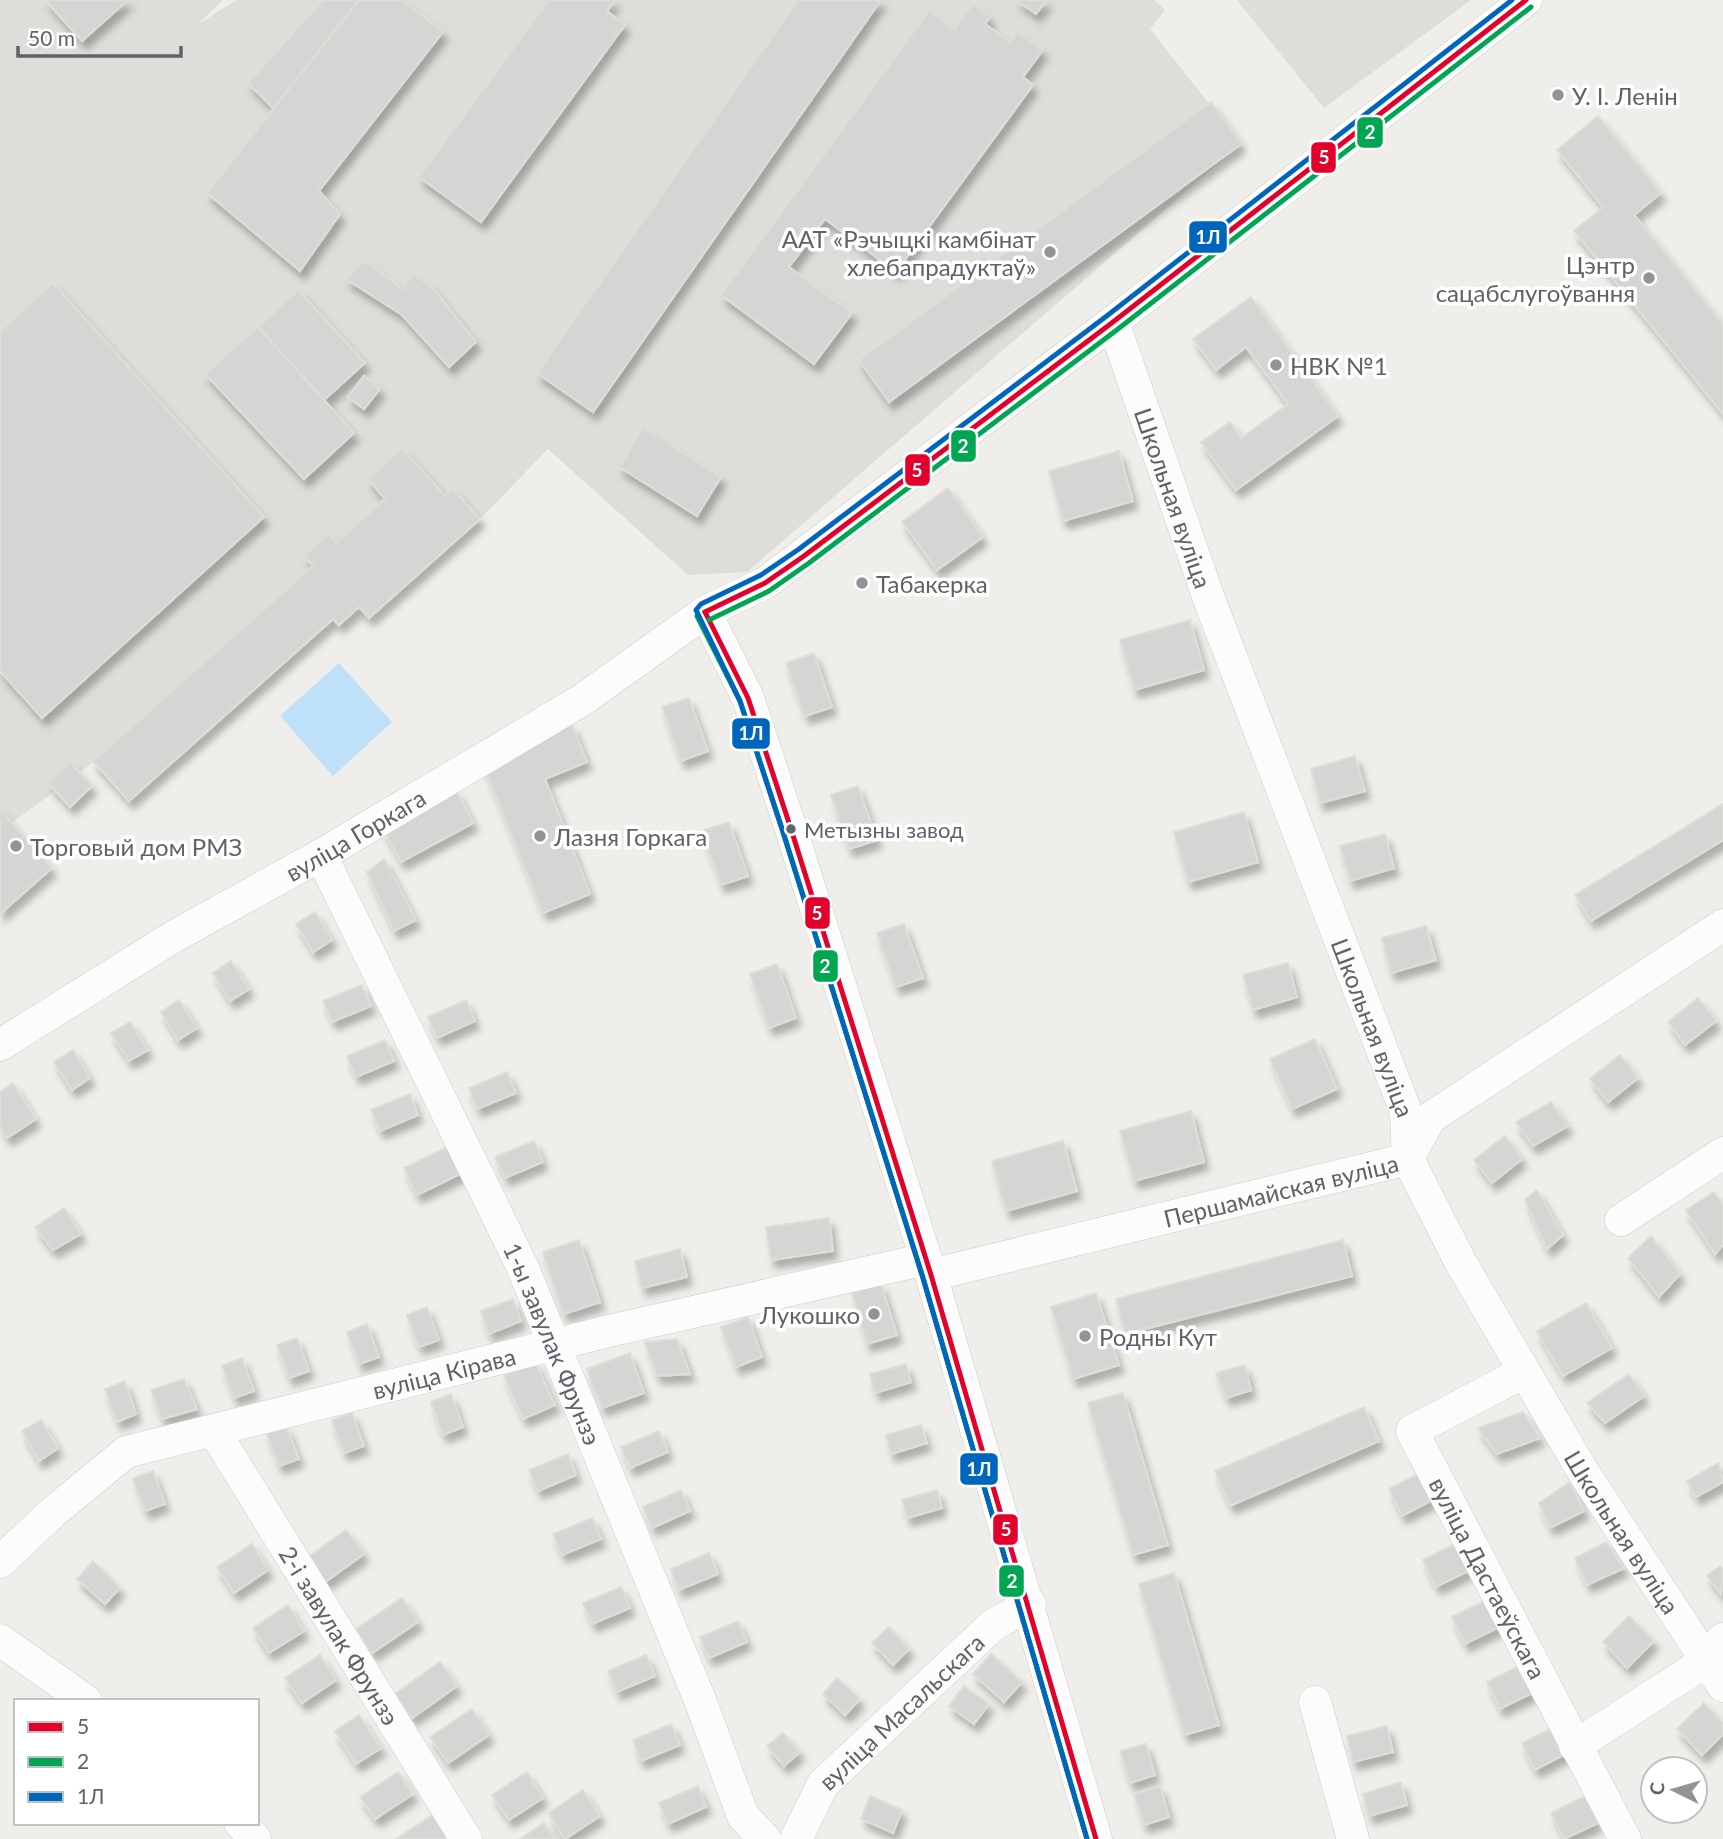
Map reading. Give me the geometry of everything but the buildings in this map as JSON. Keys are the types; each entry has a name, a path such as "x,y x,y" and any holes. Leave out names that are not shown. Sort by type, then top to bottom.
{"street":[{"name":"вуліца Горкага","path":"0,1045 173,937 321,855 582,700 705,612 765,583 1113,322 1526,0"},
{"name":"Школьная вуліца","path":"1113,322 1213,612 1406,1112 1408,1159 1461,1263 1582,1470 1714,1648 1723,1686"},
{"path":"705,612 748,698 928,1267 1030,1604 1096,1839"},
{"name":"1-ы завулак Фрунзэ","path":"321,855 522,1266 699,1700 743,1816 765,1839"},
{"name":"Першамайская вуліца","path":"928,1267 1408,1159 1430,1118 1723,925"},
{"path":"1621,1220 1723,1153"},
{"name":"вуліца Кірава","path":"0,1562 52,1513 127,1452 555,1345 928,1267"},
{"name":"вуліца Дастаеўскага","path":"1524,1372 1412,1431 1625,1839"},
{"name":"2-і завулак Фрунзэ","path":"214,1431 466,1839"},
{"name":"вуліца Масальскага","path":"796,1839 823,1784 993,1625 1030,1604"},
{"path":"0,1640 83,1699"},
{"path":"1575,1746 1690,1671 1714,1648"},
{"path":"1315,1702 1353,1839"},
{"path":"242,1825 255,1839"}],"shaded area":[{"path":"0,0 223,0 197,25 236,0 1154,0 1165,10 1150,29 1241,144 747,572 688,575 548,449 480,519 369,618 359,607 339,625 333,619 129,801 93,762 12,823 0,914"},
{"path":"1237,0 1471,0 1324,108"}],"water":[{"path":"339,663 392,722 333,776 280,716"}],"transit line":[{"name":"1Л","path":"1087,1839 923,1278 783,832 740,701 696,610 701,604 761,575 799,549 1108,315 1512,0"},
{"name":"5","path":"705,612 765,583 804,556 1113,322 1526,0"},
{"name":"2","path":"709,620 769,591 809,563 1118,329 1531,7"},
{"name":"5","path":"705,612 748,698 791,829 931,1275 1096,1839"},
{"name":"2","path":"697,616 740,701 783,832 923,1278 1087,1839"}],"place":[{"name":"У. І. Ленін","path":"1558,95"},
{"name":"ААТ «Рэчыцкі камбінат хлебапрадуктаў»","path":"1050,252"},
{"name":"Цэнтр сацабслугоўвання","path":"1649,278"},
{"name":"НВК №1","path":"1276,365"},
{"name":"Табакерка","path":"862,583"},
{"name":"Метызны завод","path":"791,829"},
{"name":"Лазня Горкага","path":"540,836"},
{"name":"Торговый дом РМЗ","path":"16,846"},
{"name":"Лукошко","path":"874,1314"},
{"name":"Родны Кут","path":"1085,1336"}]}
